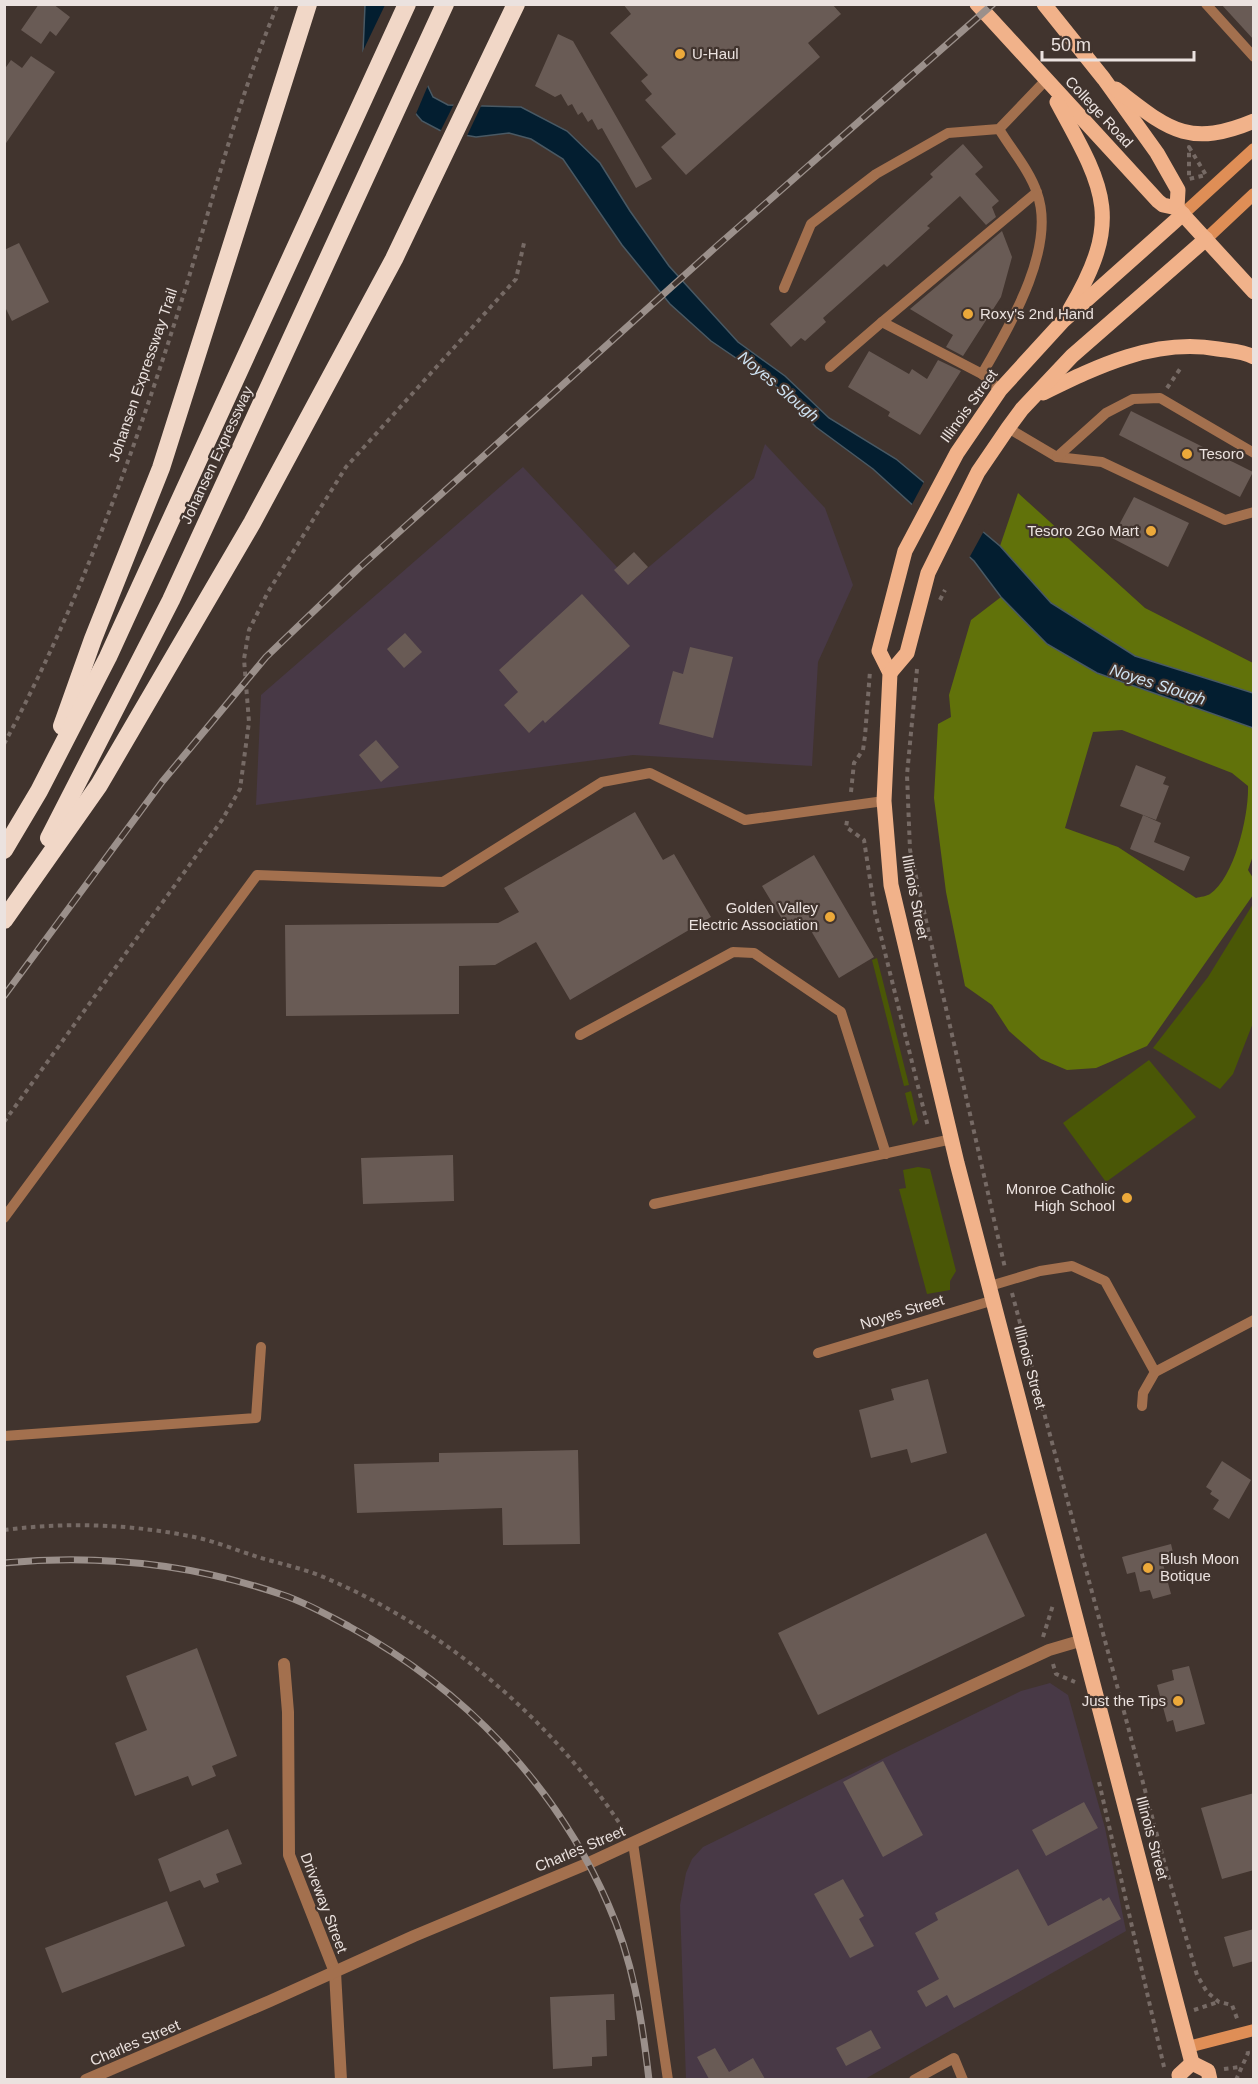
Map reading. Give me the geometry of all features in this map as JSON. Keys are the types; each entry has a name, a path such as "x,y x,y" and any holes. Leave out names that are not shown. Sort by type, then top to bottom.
{"highway":[{"path":"39,791 93,639 161,468 308,4"},
{"name":"Johansen Expressway","path":"4,850 39,791 148,573 407,4"},
{"path":"4,920 99,785 252,524 394,258 516,4"},
{"name":"Johansen Expressway","path":"4,911 63,814 171,600 443,8"}],"main road":[{"name":"College Road","path":"977,4 1045,81 1158,201 1163,206 1180,211 1254,292"},
{"name":"College Road","path":"1044,4 1104,80 1157,153 1178,190 1180,211"},
{"path":"1104,80 1164,126 1177,131 1226,130 1254,121"},
{"path":"1045,81 1090,165 1103,206 1104,230 1093,265 1063,321"},
{"name":"Illinois Street","path":"1180,211 1063,321 1000,390 957,453 905,551 879,651 890,674 884,801 891,885 952,1139 1192,2063"},
{"path":"890,674 907,653 928,573 978,472 1008,428 1032,398 1072,356 1206,239"},
{"path":"1032,398 1087,371 1140,351 1182,345 1202,346 1243,352 1254,357"},
{"path":"1180,2079 1179,2075 1192,2063 1208,2071 1210,2079"}],"street":[{"path":"1180,211 1254,149"},
{"path":"1206,239 1254,194"},
{"name":"Charles Street","path":"86,2079 335,1972 414,1935 633,1843 1048,1650 1083,1640"},
{"name":"Driveway Street","path":"284,1664 288,1712 289,1855 335,1972 341,2079"},
{"path":"1188,2047 1248,2031"}],"lane":[{"path":"1206,4 1254,57"},
{"path":"784,288 811,224 876,174 948,133 999,129 1045,81"},
{"path":"982,374 1013,320 1032,272 1043,223 1037,192 999,129"},
{"path":"830,368 1037,192"},
{"path":"882,322 982,374 1000,390"},
{"path":"1057,457 1106,413 1132,399 1160,398 1254,453"},
{"path":"1008,428 1057,457 1102,462 1225,520 1254,512"},
{"path":"4,1218 257,875 443,882 602,782 650,773 745,820 884,801"},
{"path":"580,1035 733,952 754,953 841,1012 886,1154"},
{"path":"654,1204 952,1139"},
{"name":"Noyes Street","path":"818,1353 992,1293 1008,1281 1040,1271 1072,1266 1105,1281 1155,1372"},
{"path":"1142,1406 1143,1393 1155,1372 1254,1320"},
{"path":"4,1436 256,1418 261,1347"},
{"path":"633,1843 668,2079"},
{"path":"914,2079 954,2058 963,2079"}],"path":[{"name":"Johansen Expressway Trail","path":"4,744 62,625 124,470 173,328 234,126 278,4"},
{"path":"1189,147 1200,166 1206,175 1189,179 1189,147"},
{"path":"4,1122 222,820 240,789 249,722 244,659 249,630 268,592 346,467 516,279 524,243"},
{"path":"1160,398 1180,369"},
{"path":"937,606 945,590"},
{"path":"919,658 907,775 910,850 1008,1281 1159,1844 1197,1974 1207,1992 1219,2002 1233,2005 1248,2031 1248,2053 1236,2079"},
{"path":"4,1530 41,1525 103,1524 191,1536 327,1578 418,1625 473,1664 544,1730 607,1803 633,1843"}],"shaded area":[{"path":"765,444 825,508 853,585 818,662 812,766 633,755 256,805 261,695 523,467 631,582 754,478"},
{"path":"1050,1683 1068,1695 1105,1828 1126,1931 865,2079 686,2080 680,1905 686,1873 692,1859 703,1847 1021,1691"}],"green space":[{"path":"1018,493 1145,608 1253,663 1253,693 1135,656 1051,603 1000,546"},
{"path":"1001,597 1047,644 1097,673 1253,728 1254,853 1248,870 1253,878 1253,895 1147,1046 1096,1068 1067,1070 1041,1059 1009,1031 992,1005 965,986 946,892 934,798 938,724 951,717 949,695 971,620","holes":["1122,730 1232,773 1248,786 1243,828 1227,874 1219,886 1207,895 1196,898 1118,847 1065,828 1093,732"]},
{"path":"1253,904 1253,1023 1233,1074 1220,1089 1153,1048 1208,977"},
{"path":"877,958 909,1085 904,1086 872,960"},
{"path":"1149,1060 1196,1117 1106,1182 1063,1123"},
{"path":"911,1091 918,1120 913,1126 905,1093"},
{"path":"918,1167 930,1169 956,1271 950,1281 950,1290 927,1294 899,1189 906,1188 903,1170"}],"water":[{"name":"Noyes Slough","path":"365,5 389,5 433,97 448,105 521,107 567,131 600,163 669,266 738,342 785,376 829,418 896,459 1000,546 1051,603 1135,656 1253,693 1253,728 1097,673 1047,644 1001,597 974,561 873,469 816,427 774,384 711,341 670,304 622,245 563,159 531,139 509,133 476,137 441,131 422,121 363,52"}],"pier":[{"path":"392,4 429,83 415,116 361,55 385,5"},
{"path":"455,102 482,104 466,138 439,134"},
{"path":"925,480 985,529 968,560 910,508"}],"building":[{"path":"39,4 53,4 70,17 56,36 50,31 41,44 21,30"},
{"path":"623,4 832,4 841,14 808,43 820,57 686,175 661,147 676,134 645,100 652,94 641,81 648,75 610,33 631,14"},
{"path":"1221,4 1254,4 1254,40"},
{"path":"558,34 573,41 652,179 636,188 602,128 598,130 592,119 588,122 582,112 578,115 572,104 568,106 561,94 555,97 535,86"},
{"path":"31,56 55,72 4,146 4,70 11,60 22,68"},
{"path":"963,144 983,167 975,174 999,201 992,207 996,217 986,225 960,196 927,226 930,228 887,267 884,264 823,318 826,322 805,341 801,338 791,347 770,324 933,177 930,174"},
{"path":"1002,231 1012,257 1001,297 963,356 946,347 953,335 910,309"},
{"path":"19,243 49,302 12,321 4,305 4,250"},
{"path":"869,351 909,374 912,369 927,379 938,360 961,371 920,435 888,416 890,412 848,387"},
{"path":"1131,411 1253,472 1240,497 1119,435"},
{"name":"Tesoro 2Go Mart","path":"1134,497 1189,523 1168,567 1112,538"},
{"path":"634,552 648,567 628,585 614,570"},
{"path":"582,594 630,646 545,723 543,720 529,733 504,705 518,692 499,670"},
{"path":"405,633 422,652 404,668 387,649"},
{"path":"690,647 733,657 713,738 659,724 673,671 683,674"},
{"path":"376,740 399,767 381,782 359,755"},
{"path":"1136,765 1166,777 1163,784 1169,786 1156,820 1120,806"},
{"path":"635,812 663,860 674,854 711,917 570,1000 536,942 495,965 459,966 459,1014 286,1016 285,925 498,923 519,912 504,888"},
{"path":"1143,815 1161,823 1154,842 1190,857 1184,871 1130,849"},
{"path":"814,855 874,957 839,978 807,924 798,929 792,919 785,924 762,886"},
{"path":"453,1155 454,1201 363,1204 361,1158"},
{"path":"928,1379 947,1453 911,1463 907,1449 871,1458 859,1410 894,1400 891,1389"},
{"path":"578,1450 580,1544 503,1545 502,1508 357,1513 354,1464 439,1462 439,1453"},
{"path":"1222,1461 1251,1480 1229,1519 1213,1509 1219,1500 1210,1494 1212,1491 1206,1487"},
{"path":"986,1533 1025,1616 818,1715 778,1633"},
{"path":"1171,1544 1175,1561 1163,1564 1171,1594 1153,1599 1150,1590 1140,1592 1135,1572 1127,1574 1122,1557"},
{"path":"197,1648 237,1756 212,1766 216,1776 192,1786 188,1776 135,1796 115,1743 147,1730 126,1676"},
{"path":"1189,1666 1205,1724 1176,1732 1173,1720 1167,1722 1157,1685 1174,1680 1172,1670"},
{"path":"883,1761 923,1835 883,1857 843,1782"},
{"path":"1254,1793 1254,1870 1222,1879 1201,1808"},
{"path":"1084,1802 1098,1828 1046,1856 1032,1830"},
{"path":"228,1829 242,1864 216,1874 219,1882 204,1888 200,1880 170,1892 158,1859"},
{"path":"1018,1869 1048,1926 1101,1898 1103,1901 1109,1897 1121,1919 954,2008 947,1995 926,2007 917,1991 939,1979 915,1933 938,1920 935,1913"},
{"path":"843,1879 864,1916 859,1919 874,1946 850,1958 814,1894"},
{"path":"167,1901 185,1946 62,1993 45,1948"},
{"path":"1254,1929 1254,1961 1233,1967 1224,1937"},
{"path":"614,1994 615,2020 606,2020 607,2056 592,2057 592,2066 553,2069 550,1997"},
{"path":"871,2030 881,2048 846,2066 836,2048"},
{"path":"715,2048 729,2072 753,2058 765,2079 709,2079 697,2057"}],"railway":[{"path":"4,996 162,782 266,657 359,568 717,246 993,4"},
{"path":"4,1563 110,1561 180,1569 249,1584 292,1598 326,1614 392,1652 431,1680 502,1744 534,1780 562,1819 587,1860 617,1925 630,1968 640,2012 649,2080"}],"place":[{"name":"U-Haul","path":"680,54"},
{"name":"Roxy's 2nd Hand","path":"968,314"},
{"name":"Tesoro","path":"1187,454"},
{"name":"Tesoro 2Go Mart","path":"1151,531"},
{"name":"Golden Valley Electric Association","path":"830,917"},
{"name":"Monroe Catholic High School","path":"1127,1198"},
{"name":"Blush Moon Botique","path":"1148,1568"},
{"name":"Just the Tips","path":"1178,1701"}]}
